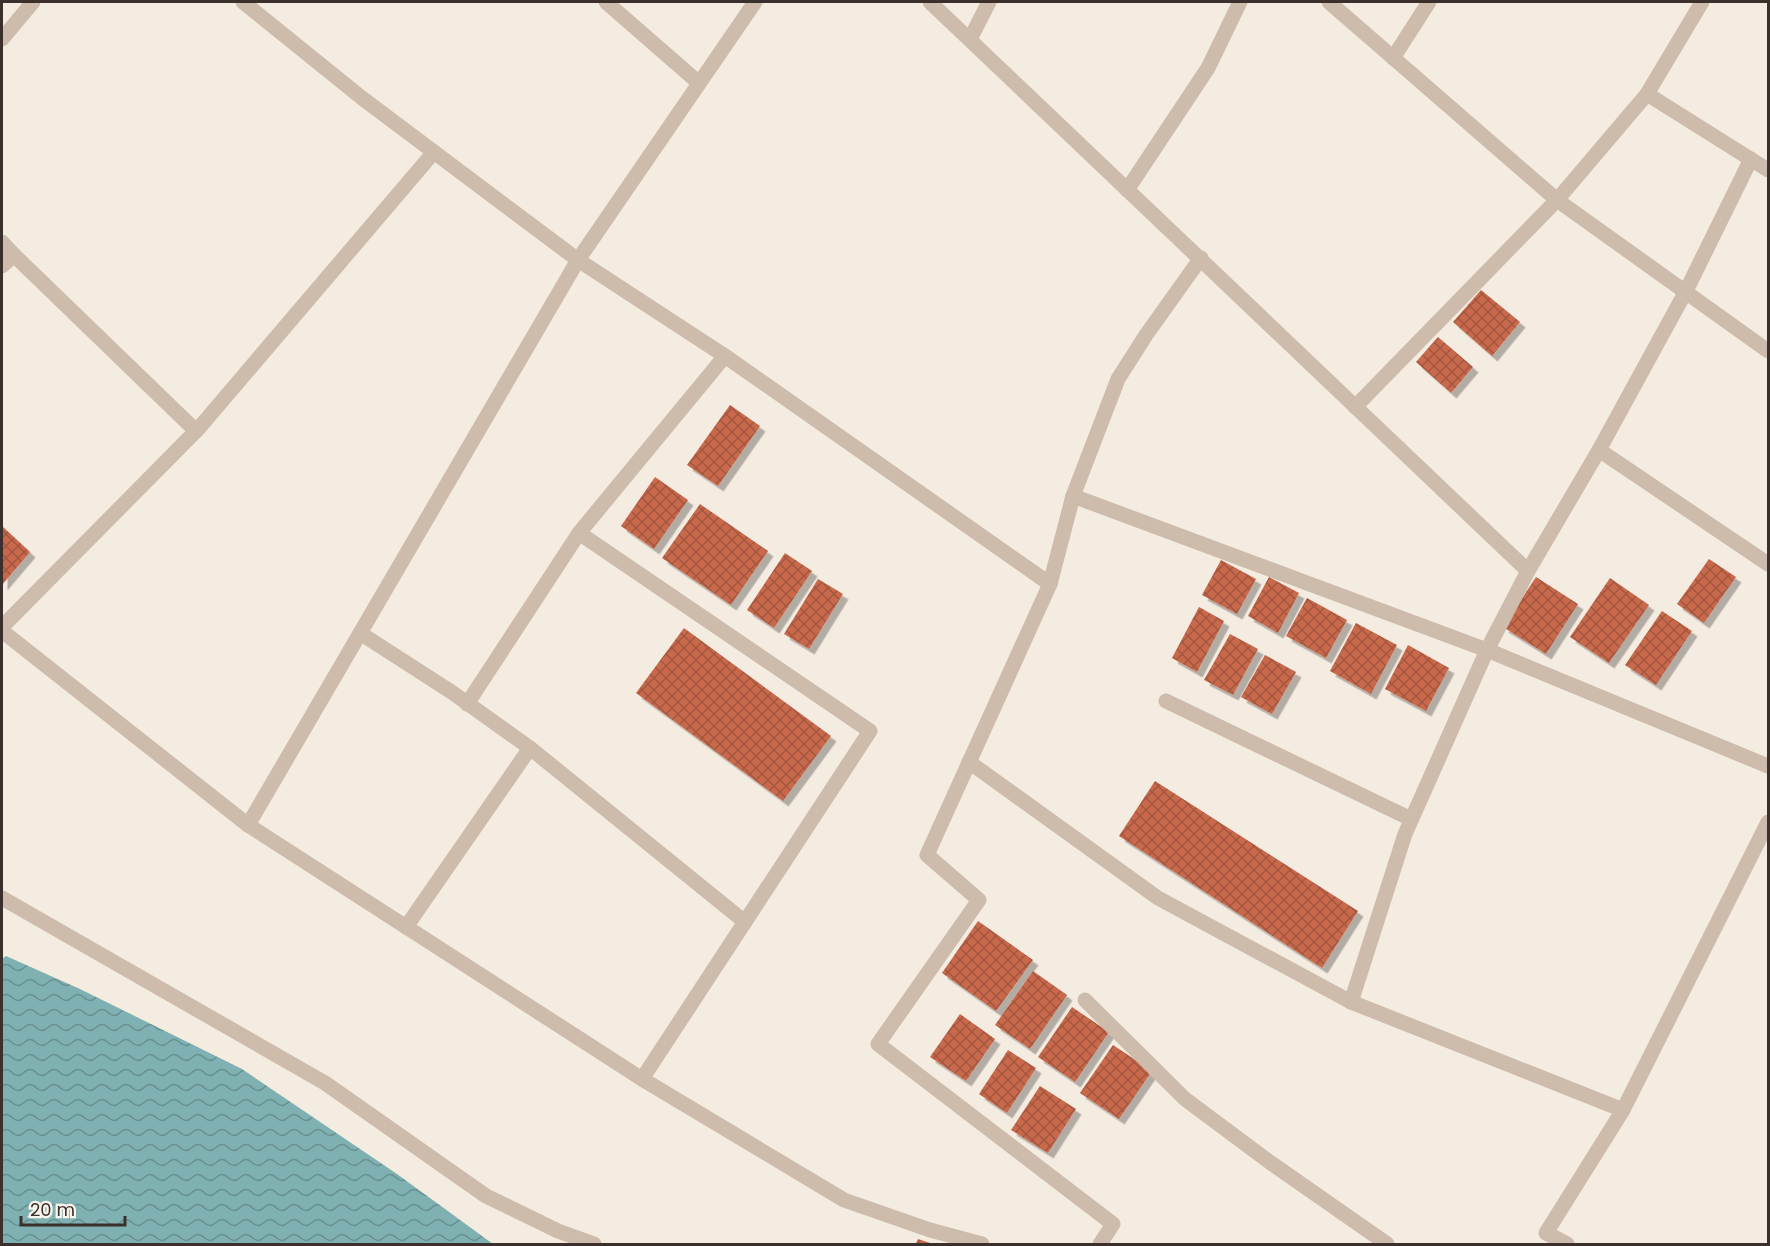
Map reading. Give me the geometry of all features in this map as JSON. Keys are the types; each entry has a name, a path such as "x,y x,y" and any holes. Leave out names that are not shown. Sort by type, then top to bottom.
{"street":[{"path":"2,39 33,2"},
{"path":"243,2 362,98 578,260 725,356 1050,584"},
{"path":"606,2 699,83"},
{"path":"248,825 578,260 755,2"},
{"path":"930,2 1528,571"},
{"path":"970,39 989,2"},
{"path":"1128,190 1208,68 1240,2"},
{"path":"1329,2 1557,200 1768,351"},
{"path":"1393,58 1430,2"},
{"path":"1355,407 1557,200 1647,93 1702,2"},
{"path":"1647,93 1768,170"},
{"path":"434,152 196,431 2,629 248,825 642,1079 844,1200 930,1230 982,1245"},
{"path":"1351,1002 1405,834 1487,650 1528,571 1599,450 1686,291 1751,159"},
{"path":"2,242 196,431"},
{"path":"2,266 14,255"},
{"path":"1100,1245 1113,1224 878,1044 979,900 927,855 1050,584 1073,496 1118,379 1201,258"},
{"path":"467,704 579,533 725,356"},
{"path":"1599,450 1768,564"},
{"path":"1073,496 1487,650 1768,766"},
{"path":"579,533 870,731 642,1079"},
{"path":"360,633 530,748 745,922"},
{"path":"1166,701 1412,819"},
{"path":"406,927 530,748"},
{"path":"969,762 1158,898 1351,1002 1623,1110"},
{"path":"1567,1245 1542,1239 1623,1110 1768,822"},
{"path":"2,898 325,1083 486,1196 558,1231 594,1245"},
{"path":"1085,1000 1185,1099 1387,1245"}],"water":[{"path":"6,956 80,989 242,1069 397,1174 493,1244 2,1244 2,959"}],"building":[{"path":"1481,290 1520,322 1492,356 1453,322"},
{"path":"1438,337 1473,367 1451,393 1416,362"},
{"path":"730,405 760,426 718,486 687,465"},
{"path":"655,477 688,500 654,549 621,526"},
{"path":"700,504 768,551 731,605 662,558"},
{"path":"2,526 30,552 2,585"},
{"path":"785,553 812,571 774,628 747,610"},
{"path":"1709,559 1736,577 1704,623 1677,604"},
{"path":"1221,560 1256,579 1237,614 1202,595"},
{"path":"1269,577 1299,593 1278,633 1248,616"},
{"path":"1536,577 1578,604 1546,654 1503,627"},
{"path":"1610,578 1649,605 1609,663 1570,637"},
{"path":"818,579 843,594 809,649 784,634"},
{"path":"1307,598 1347,620 1326,658 1286,636"},
{"path":"1199,607 1224,621 1197,672 1172,658"},
{"path":"1662,611 1692,631 1656,685 1625,665"},
{"path":"1356,623 1397,645 1371,694 1330,671"},
{"path":"684,628 831,736 783,801 636,693"},
{"path":"1230,634 1258,649 1233,695 1204,680"},
{"path":"1408,645 1449,668 1426,711 1385,689"},
{"path":"1265,655 1296,672 1272,714 1241,697"},
{"path":"1155,781 1358,911 1322,968 1119,836"},
{"path":"978,921 1033,960 996,1011 942,973"},
{"path":"1033,971 1067,995 1030,1049 995,1025"},
{"path":"1072,1007 1109,1032 1075,1082 1038,1057"},
{"path":"960,1014 995,1039 966,1081 930,1057"},
{"path":"1113,1045 1152,1071 1119,1119 1080,1093"},
{"path":"1008,1050 1036,1068 1007,1113 979,1094"},
{"path":"1040,1086 1076,1109 1048,1153 1011,1130"},
{"path":"918,1239 933,1244 916,1244"}]}
